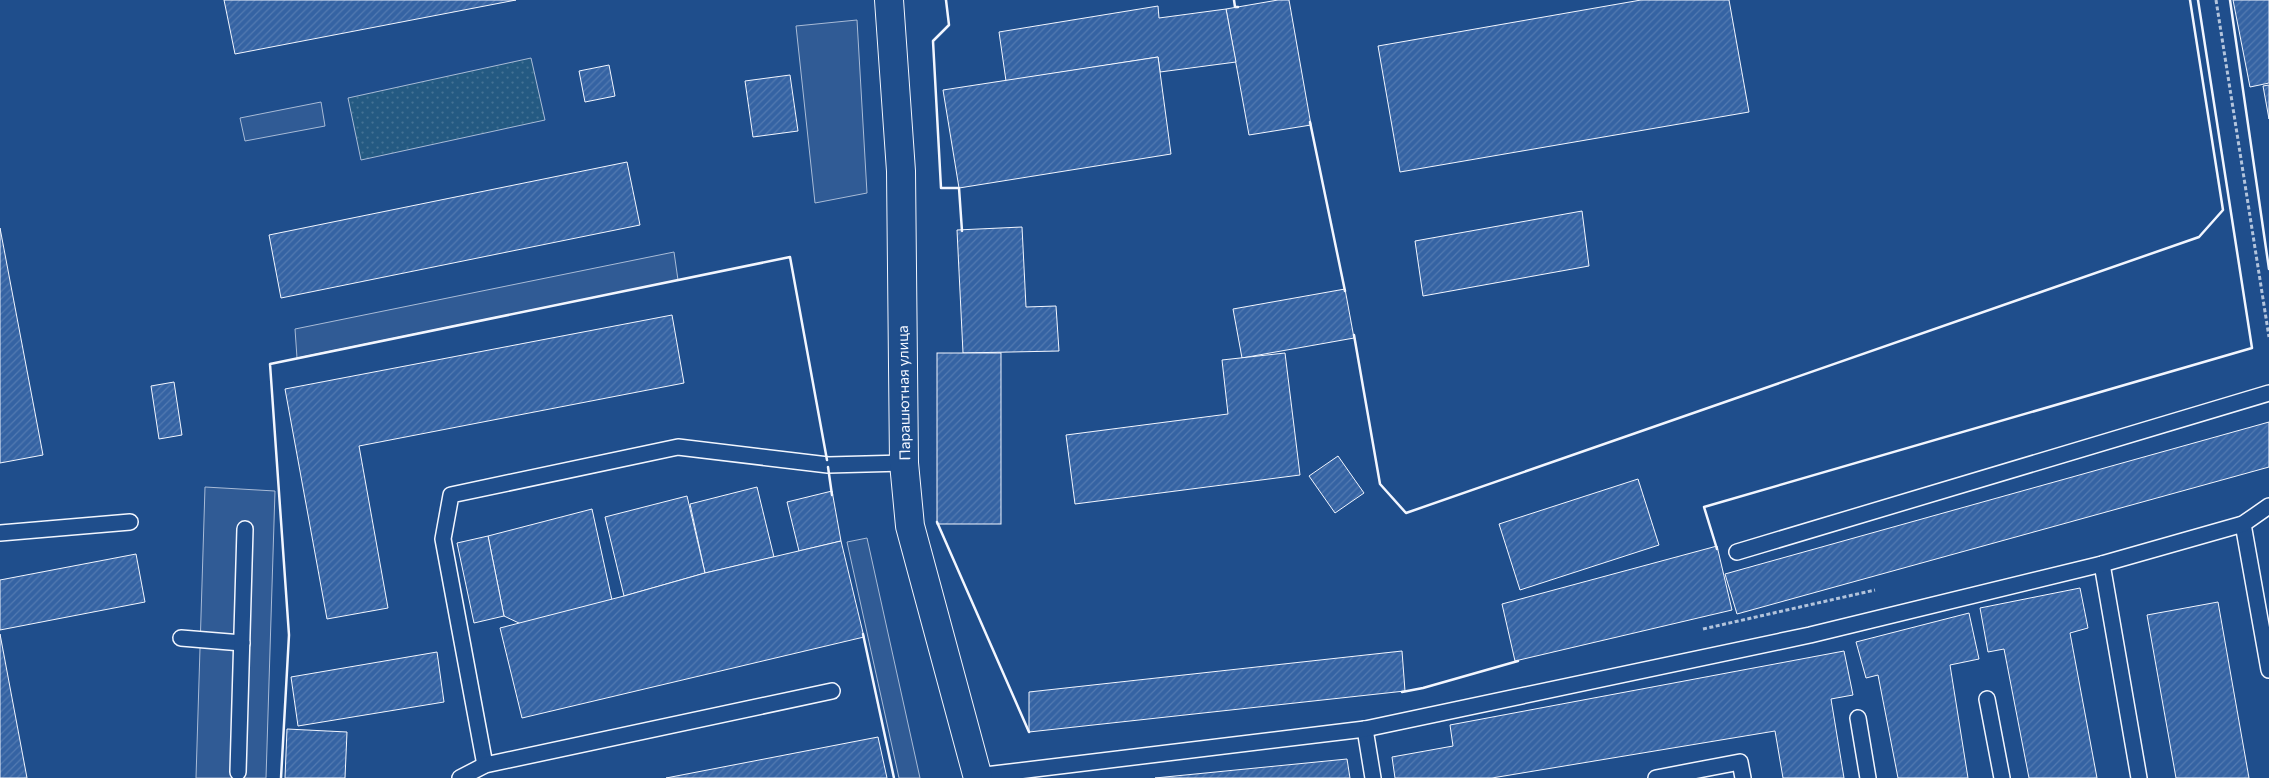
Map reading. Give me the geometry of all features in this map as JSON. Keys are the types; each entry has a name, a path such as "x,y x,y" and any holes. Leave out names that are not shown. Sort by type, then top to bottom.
{"street":[{"name":"Парашютная улица","path":"889,0 902,201 904,463 910,526 978,777"}],"lane":[{"path":"1737,552 2269,393"},
{"path":"486,765 443,539 451,495 678,447 828,465 904,463"},
{"path":"978,777 1365,730 1810,635 2102,564 2243,524 2269,506"},
{"path":"0,533 130,522"},
{"path":"2243,524 2269,670"},
{"path":"238,772 246,529"},
{"path":"2102,564 2139,778"},
{"path":"181,638 242,643"},
{"path":"460,778 486,765 832,691"},
{"path":"1987,699 2002,778"},
{"path":"1858,718 1868,778"},
{"path":"1365,730 1373,778"},
{"path":"1656,778 1740,762 1743,778"}],"path":[{"path":"2216,0 2269,337"},
{"path":"1699,630 1884,588"}],"shaded area":[{"path":"857,20 867,193 815,203 796,26"},
{"path":"531,58 545,120 361,160 348,98"},
{"path":"321,102 325,126 245,141 240,118"},
{"path":"674,252 678,280 297,358 295,329"},
{"path":"205,487 275,491 266,778 196,778"},
{"path":"867,538 920,778 899,778 847,542"}],"building":[{"path":"224,0 516,0 235,54"},
{"path":"1278,0 1289,0 1311,125 1249,135 1226,9"},
{"path":"1641,0 1729,0 1749,112 1400,172 1378,46"},
{"path":"2233,0 2269,0 2269,83 2250,87"},
{"path":"1158,6 1159,18 1226,9 1236,62 1160,72 1158,57 1006,81 999,32"},
{"path":"1158,57 1171,154 959,188 943,90"},
{"path":"609,65 615,96 585,102 579,71"},
{"path":"790,75 798,131 753,137 745,81"},
{"path":"2269,85 2269,119 2263,86"},
{"path":"627,162 640,225 281,298 269,235"},
{"path":"1582,211 1589,266 1423,296 1415,241"},
{"path":"1022,227 1026,307 1056,306 1059,351 963,353 957,230"},
{"path":"0,228 43,455 0,463"},
{"path":"1345,289 1354,338 1242,358 1233,309"},
{"path":"672,315 684,383 359,446 388,608 327,619 285,389"},
{"path":"937,353 1001,353 1001,524 937,524"},
{"path":"1285,353 1300,475 1075,504 1066,435 1228,414 1222,360"},
{"path":"174,382 182,435 159,439 151,386"},
{"path":"2269,422 2269,467 1737,614 1725,574"},
{"path":"1338,456 1364,493 1335,513 1309,476"},
{"path":"1638,479 1659,545 1520,590 1499,524"},
{"path":"757,487 774,557 705,573 690,504"},
{"path":"832,491 841,541 799,551 787,502"},
{"path":"687,496 705,573 624,596 605,517"},
{"path":"592,509 612,600 521,624 504,616 488,536"},
{"path":"488,536 504,616 474,623 457,543"},
{"path":"841,541 864,637 522,718 500,628 705,573"},
{"path":"1717,546 1732,610 1515,661 1502,604"},
{"path":"136,554 145,602 0,630 0,580"},
{"path":"2080,588 2088,628 2070,633 2097,778 2029,778 2004,649 1988,652 1980,608"},
{"path":"2218,602 2249,778 2176,778 2147,615"},
{"path":"1969,613 1979,659 1950,665 1968,778 1898,778 1878,675 1866,678 1856,642"},
{"path":"0,634 27,778 0,778"},
{"path":"1402,651 1405,691 1029,732 1029,692"},
{"path":"1844,651 1853,695 1831,699 1844,778 1783,778 1775,731 1492,778 1395,778 1392,757 1453,746 1450,725"},
{"path":"437,652 444,702 298,726 291,677"},
{"path":"287,729 347,732 345,778 285,778"},
{"path":"878,737 887,778 666,778"},
{"path":"1347,759 1350,778 1155,778"}],"wall":[{"path":"946,0 949,25 933,41 941,188 959,188 962,231"},
{"path":"1234,0 1235,7 1238,7"},
{"path":"1354,335 1380,484 1406,513 2199,237 2223,210 2190,0"},
{"path":"1717,549 1704,507 2252,348 2198,0"},
{"path":"2230,0 2269,269"},
{"path":"1310,122 1345,291"},
{"path":"281,778 289,635 270,364 790,257 827,460"},
{"path":"828,467 832,495"},
{"path":"937,522 1029,732"},
{"path":"863,634 894,778"},
{"path":"1402,692 1423,688 1518,661"}]}
